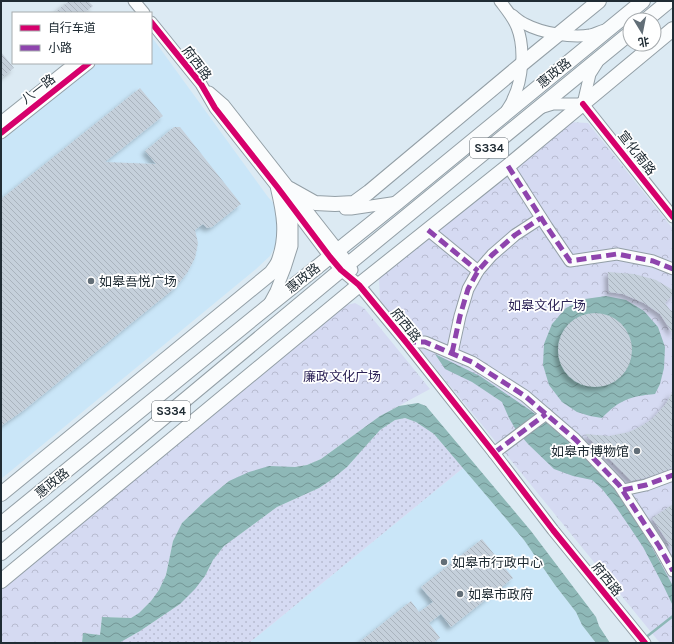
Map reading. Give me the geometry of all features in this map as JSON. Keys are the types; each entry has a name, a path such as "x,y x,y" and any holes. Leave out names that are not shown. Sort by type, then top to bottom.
{"main road":[{"path":"1,494 271,273 279,261 283,244 285,224 282,205 284,188 315,203 354,204 599,1"},
{"name":"惠政路","path":"1,524 643,1"},
{"path":"656,12 670,1"},
{"path":"1,581 359,285 508,166 673,29"},
{"name":"惠政路","path":"1,553 345,267 622,40"}],"street":[{"path":"134,1 141,12"},
{"path":"500,1 510,14 517,27 522,43 522,64 519,82 514,99 505,114"},
{"path":"510,14 523,24 536,29 559,34 575,36 591,35 610,28"},
{"name":"府西路","path":"152,23 201,84 224,105 294,202 494,453 553,530 642,639"},
{"path":"537,109 553,104 583,104 590,74 601,57"},
{"name":"八一路","path":"1,122 74,64"},
{"name":"八一路","path":"1,133 88,64"},
{"name":"宣化南路","path":"583,104 673,217"},
{"path":"508,166 570,261 618,254 654,261 673,269"},
{"path":"266,308 276,291 286,268 292,246 294,202 336,210 351,210 398,202"},
{"path":"452,353 460,316 468,289 478,271 492,255 515,235 541,218"},
{"path":"428,230 478,271"},
{"path":"406,342 425,342 472,362 525,396 546,414 575,440 619,485 659,546 673,571"},
{"path":"494,453 546,414"},
{"path":"623,490 646,485 673,475"}],"shaded area":[{"path":"152,37 268,197 278,208 277,243 270,256 1,479 1,140 97,64 152,64"},
{"name":"如皋市行政中心","path":"463,468 524,540 555,585 576,612 582,625 596,643 249,643"}],"green space":[{"name":"如皋文化广场","path":"569,122 588,123 673,229 673,643 660,643 380,300 379,278"},
{"name":"廉政文化广场","path":"355,303 364,308 430,389 380,416 321,459 307,465 229,481 182,523 173,541 166,575 159,590 139,613 131,618 102,617 100,635 83,633 82,643 1,643 1,585 339,307"},
{"path":"405,418 416,422 434,434 463,468 249,643 119,643 140,631 180,604 205,576 213,560 224,546 277,507 319,488 331,480 347,467 380,430 395,420"}],"water":[{"path":"606,296 626,300 644,311 658,327 665,347 664,368 660,384 655,394 639,396 626,400 614,407 602,418 577,412 562,402 549,385 543,365 544,344 552,324 566,308 585,299"},
{"path":"435,354 480,376 530,410 558,432 593,465 614,488 641,527 673,586 673,606 643,547 602,489 592,480 573,476 554,469 516,430 502,402 472,382 445,369"},
{"path":"418,403 426,406 531,531 596,617 599,626 610,643 596,643 582,625 576,612 555,585 524,540 434,434 416,422 405,418 395,420 380,430 347,467 331,480 319,488 277,507 224,546 213,560 205,576 180,604 140,631 119,643 82,643 83,633 100,635 102,617 131,618 139,613 151,601 159,590 166,575 173,541 182,523 229,481 249,472 269,466 295,467 307,465 321,459 380,416 399,406"}],"building":[{"path":"69,1 88,1 93,6 85,12 55,12"},
{"path":"1,52 14,68 1,78"},
{"name":"如皋吾悦广场","path":"140,88 163,116 105,162 156,164 145,151 174,127 180,127 241,204 212,227 207,228 203,224 195,230 198,243 195,258 187,273 175,288 24,410 1,426 1,199"},
{"path":"608,272 634,274 656,280 673,290 673,295 665,303 673,312 673,334 660,314 644,303 623,294 609,292"},
{"path":"595,313 616,319 626,329 632,350 626,371 616,381 595,387 574,381 564,371 558,350 564,329 574,319"},
{"name":"如皋市博物馆","path":"673,391 673,466 668,470 631,481 585,434 609,436 629,432 652,419 665,405"},
{"path":"673,504 673,550 652,518"},
{"name":"如皋市政府","path":"482,539 513,578 451,627 441,614 429,623 440,638 433,643 358,643 411,601 419,612 433,602 421,587"}],"waterway":[{"path":"645,638 673,616"}],"marked path":[{"path":"508,166 570,261 617,254 653,261 673,269"},
{"path":"452,353 460,316 468,289 478,271 492,255 515,235 541,218"},
{"path":"428,230 478,271"},
{"path":"406,342 425,342 472,362 525,396 546,414 575,439 619,485 659,546 673,571"},
{"path":"494,453 546,414"},
{"path":"623,490 646,485 673,475"}],"cycle path":[{"path":"152,23 201,84 215,108 330,257 341,270 359,285 406,342 553,530 645,643"},
{"path":"1,133 88,64"},
{"path":"583,104 673,217"}],"place":[{"name":"如皋吾悦广场","path":"91,281"},
{"name":"如皋市博物馆","path":"637,451"},
{"name":"如皋市行政中心","path":"444,562"},
{"name":"如皋市政府","path":"460,594"}]}
